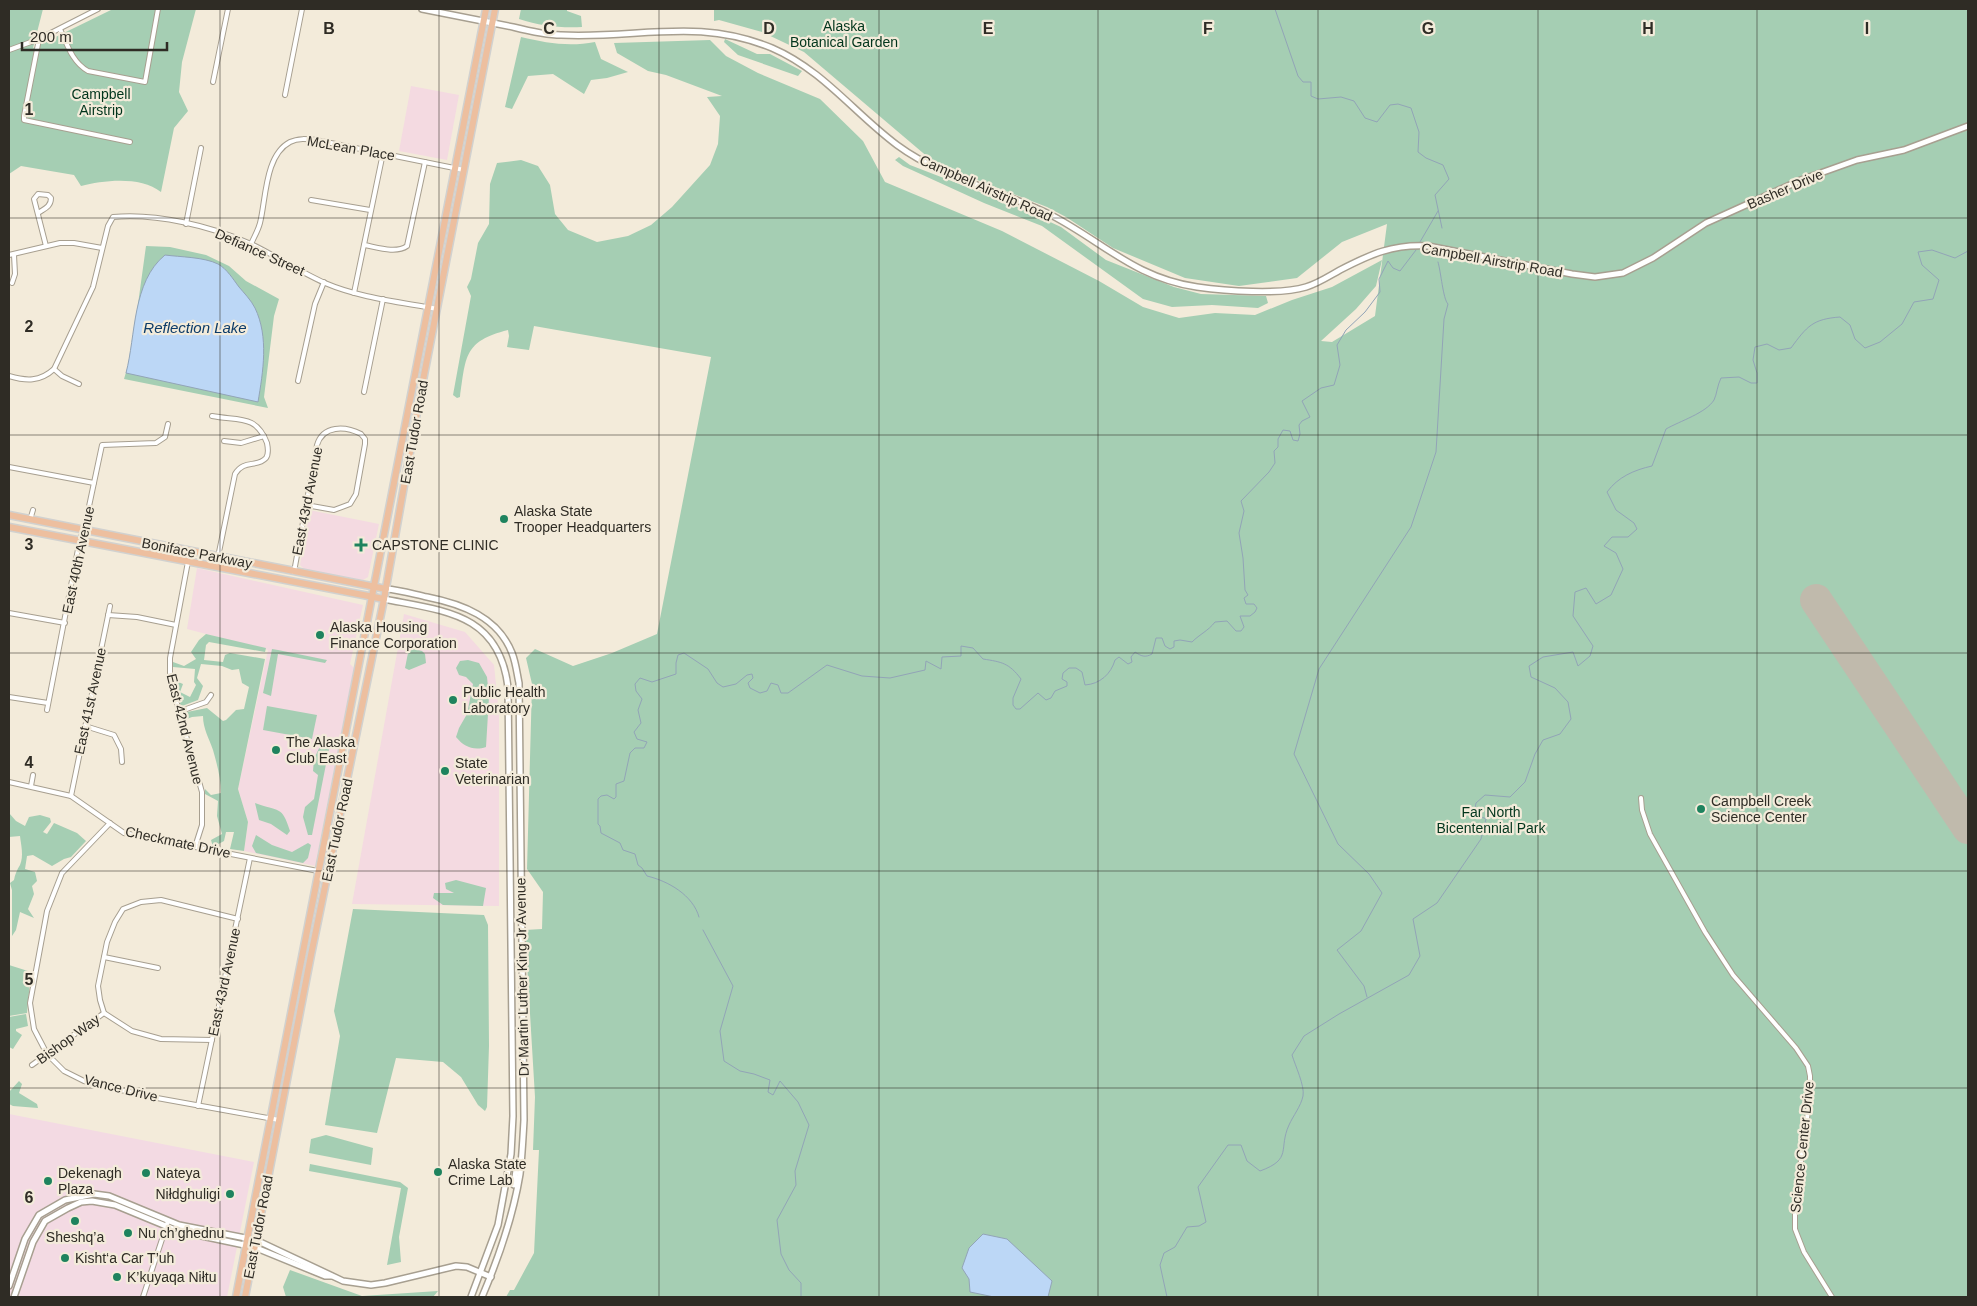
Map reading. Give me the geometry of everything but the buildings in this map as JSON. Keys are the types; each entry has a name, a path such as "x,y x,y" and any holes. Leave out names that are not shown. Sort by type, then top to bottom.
{"main road":[{"name":"East Tudor Road","path":"236,1297 486,9"},
{"name":"East Tudor Road","path":"245,1297 386,589 437,309 496,9"},
{"name":"Boniface Parkway","path":"9,515 386,589"},
{"name":"Boniface Parkway","path":"9,526 384,599"}],"street":[{"path":"9,50 39,39 98,9"},
{"path":"60,29 76,62 81,67 88,71 145,82 158,9"},
{"path":"213,82 228,9"},
{"path":"285,95 302,9"},
{"name":"Campbell Airstrip Road","path":"422,9 566,36 686,30 706,31 740,37 773,49 801,63 819,75 895,143 925,162 1052,216 1136,268 1153,275 1195,286 1232,290 1293,290 1322,281 1381,250 1411,245 1428,246 1572,274 1595,277 1612,275"},
{"path":"39,39 24,120 130,142"},
{"name":"Basher Drive","path":"1612,275 1622,273 1653,258 1706,223 1801,180 1857,160 1904,150 1968,126"},
{"name":"McLean Place","path":"251,244 261,221 272,163 282,148 290,142 301,139 316,140 464,170"},
{"path":"186,224 201,148"},
{"path":"354,293 383,153"},
{"path":"364,245 394,250 403,249 407,246 425,162"},
{"path":"38,213 48,207 51,202 51,198 43,193 36,195 34,199 46,246"},
{"path":"312,200 370,210"},
{"name":"Defiance Street","path":"102,248 108,226 113,217 140,216 186,224 222,232 251,244 324,282 354,293 437,309"},
{"path":"9,254 14,255 60,243 74,243 102,248 93,287 54,369 46,376 36,380 23,380 9,376"},
{"path":"12,283 15,274 14,255"},
{"path":"298,381 315,304 324,282"},
{"path":"364,392 383,299"},
{"path":"54,369 62,376 79,384"},
{"path":"212,416 253,422 260,428 268,449 267,457 260,462 243,465 234,475 218,557"},
{"name":"East 40th Avenue","path":"47,710 80,539 84,530 102,445 156,443 165,437 168,424"},
{"name":"East 43rd Avenue","path":"294,572 306,504 318,443 325,432 336,428 361,434 365,440 355,496 347,506 334,510 306,504"},
{"path":"224,441 242,443 264,436"},
{"path":"9,467 94,483"},
{"path":"30,520 33,510"},
{"name":"East 42nd Avenue","path":"190,551 170,658 170,679 202,792 202,825 195,847"},
{"name":"Dr Martin Luther King Jr Avenue","path":"386,589 452,602 472,610 490,622 503,637 512,652 519,684 524,1120 520,1175 512,1213 491,1277 482,1297"},
{"name":"Dr Martin Luther King Jr Avenue","path":"384,599 441,610 462,617 476,625 490,638 501,656 506,671 508,687 513,1116 510,1163 498,1225 471,1297"},
{"name":"East 41st Avenue","path":"71,796 110,606"},
{"path":"9,612 65,623"},
{"path":"108,615 136,617 176,625"},
{"path":"178,712 206,702 211,696"},
{"path":"9,697 48,703"},
{"path":"85,726 114,736 121,749 122,762"},
{"path":"31,786 34,775"},
{"name":"Checkmate Drive","path":"9,782 71,796 124,833 328,873"},
{"name":"Science Center Drive","path":"1641,798 1642,810 1650,834 1733,976 1796,1048 1808,1066 1810,1097 1795,1203 1795,1229 1804,1252 1832,1297"},
{"name":"Vance Drive","path":"110,823 62,873 47,911 30,1003 34,1028 47,1054 64,1071 84,1081 146,1096 279,1120"},
{"name":"East 43rd Avenue","path":"198,1106 250,858"},
{"path":"212,1040 161,1039 132,1031 104,1013 98,986 106,942 123,909 141,902 161,900 238,919"},
{"path":"104,957 158,968"},
{"name":"Bishop Way","path":"32,1065 104,1013"},
{"path":"510,1163 516,1170 512,1213"},
{"path":"9,1286 25,1239 39,1215 65,1200 79,1196 102,1195 179,1225 247,1238 255,1244 325,1276 332,1276 343,1281 371,1285 456,1266 491,1277"},
{"path":"14,1297 38,1231 45,1221 53,1215 81,1202 107,1202 178,1231 246,1245 255,1244"},
{"path":"143,1297 168,1221"}],"shaded area":[{"path":"411,86 459,95 447,160 399,151"},
{"path":"309,510 379,524 368,577 363,580 304,569 300,565"},
{"path":"197,568 363,605 350,664 354,668 315,866 244,851 248,822 238,789 268,650 187,629"},
{"path":"404,614 465,632 494,665 499,715 499,906 352,904"},
{"path":"9,1114 254,1162 227,1297 9,1297"}],"green space":[{"name":"Campbell Airstrip","path":"9,9 43,9 33,48 113,9 196,9 182,62 179,92 188,111 174,128 161,192 143,183 133,181 100,182 81,186 74,175 21,166 9,174"},
{"path":"521,9 567,9 567,11 581,16 582,27 550,26 519,19"},
{"name":"Far North Bicentennial Park","path":"714,9 1968,9 1968,1297 506,1297 510,1290 514,1290 534,1253 539,1150 533,1150 535,1097 525,930 542,929 543,892 527,869 532,684 526,658 535,649 573,666 612,653 657,634 711,357 534,326 529,350 507,347 508,330 493,334 482,340 469,353 460,397 457,398 453,395 471,296 467,287 471,279 478,243 489,224 490,184 497,163 521,160 538,166 550,185 555,214 568,230 597,242 628,236 651,225 672,207 710,165 718,144 720,116 707,97 722,96 666,75 648,71 617,53 614,43 710,40 726,56 758,73 820,99 863,141 885,182 1002,231 1099,281 1143,307 1179,318 1215,313 1255,315 1332,287 1382,260 1376,286 1356,309 1321,341 1332,342 1375,316 1387,224 1342,242 1297,278 1239,286 1185,278 1113,248 1066,217 1047,207 936,164 804,52 762,32 719,20 714,21"},
{"path":"521,37 558,44 595,42 601,59 628,72 591,80 584,94 553,74 528,76 512,109 505,107"},
{"path":"725,39 757,54 770,54 802,71 798,76 738,55 724,42"},
{"path":"899,157 910,165 1011,204 1061,227 1106,260 1174,287 1201,294 1266,296 1268,303 1258,308 1212,305 1172,307 1143,299 1042,226 984,203 903,166 895,160"},
{"name":"Reflection Lake","path":"146,246 170,247 206,255 229,266 246,281 279,299 274,316 264,397 268,408 124,379 131,355"},
{"path":"206,634 266,648 265,652 209,642 206,645 204,660 223,662 225,655 230,653 265,659 238,789 248,822 244,851 230,849 234,832 226,832 224,841 213,847 211,840 222,834 217,816 218,801 205,794 205,789 211,795 221,793 217,766 205,729 203,716 184,720 182,713 207,708 223,721 226,720 236,710 244,709 249,687 242,683 239,669 232,670 222,666 201,664 197,678 203,686 198,700 182,706 177,701 173,687 176,681 183,684 180,692 190,697 196,685 194,682 195,669 173,667 173,662 184,666 196,659 191,652 199,640"},
{"path":"409,648 422,651 425,654 426,663 409,670 405,668"},
{"path":"272,649 327,660 325,663 278,654 271,696 263,693"},
{"path":"468,660 479,663 487,677 489,697 486,747 477,749 462,743 456,737 467,714 473,684 466,677 459,675 456,668 460,661"},
{"path":"267,706 317,715 312,739 263,730"},
{"path":"330,744 312,835 308,835 303,817 305,807 314,799 318,775 313,771 314,759 320,746"},
{"path":"255,803 282,813 290,831 287,835 271,824 259,820"},
{"path":"9,813 16,821 25,826 29,817 40,815 50,818 51,822 43,832 47,834 54,823 77,833 86,841 71,857 52,866 33,855 27,856 25,869 35,872 37,881 32,886 34,894 28,909 34,918 20,912 16,930 12,936 12,890 10,883 14,880 22,854 20,836 9,837"},
{"path":"256,835 272,845 292,852 308,843 311,845 308,858 303,863 256,853 252,846"},
{"path":"456,880 486,888 483,906 443,905 433,898 434,893 454,893 446,889 445,883"},
{"path":"353,909 484,915 488,925 489,1046 487,1107 485,1111 478,1105 461,1077 443,1062 396,1058 377,1133 325,1125 340,1036 334,1011"},
{"path":"9,965 31,972 27,1013 9,1016"},
{"path":"26,1014 28,1026 16,1029 22,1035 13,1049 9,1047 9,1017"},
{"path":"19,1081 22,1084 19,1093 37,1104 38,1108 9,1104 9,1092"},
{"path":"326,1135 373,1148 371,1165 309,1153 311,1139"},
{"path":"310,1164 400,1182 408,1188 399,1237 401,1262 387,1265 401,1188 309,1171"},
{"path":"290,1270 362,1296 438,1291 433,1297 286,1297 283,1287"}],"water":[{"name":"Reflection Lake","path":"165,255 199,259 218,264 230,274 253,305 262,331 264,355 258,402 126,373 141,294 146,279 154,266"},
{"path":"983,1234 1007,1239 1052,1281 1048,1297 994,1297 970,1292 969,1279 962,1268 969,1248"}],"waterway":[{"path":"1275,9 1298,76 1303,82 1311,82 1311,96 1318,99 1341,97 1354,101 1365,118 1377,122 1390,105 1398,104 1411,108 1419,132 1418,152 1426,158 1443,165 1449,179 1435,195 1442,228"},
{"path":"1420,242 1438,211"},
{"path":"699,917 691,902 679,890 663,881 647,876 638,865 635,854 623,850 620,843 601,833 598,824 598,799 601,796 607,795 614,799 616,797 616,784 624,781 630,753 635,748 644,748 647,742 637,739 634,732 641,723 638,710 642,699 636,691 635,684 640,678 652,682 676,674 678,655 684,653 708,669 717,683 723,687 736,684 747,675 752,674 753,678 748,683 750,688 760,693 767,691 771,683 778,685 781,693 788,693 827,665 862,676 890,678 925,670 926,661 941,669 942,657 961,656 961,646 973,648 983,659 1005,664 1017,674 1021,679 1013,698 1013,705 1016,709 1020,709 1038,693 1046,700 1051,698 1055,691 1067,686 1067,682 1062,679 1063,673 1069,668 1076,668 1082,672 1085,685 1095,683 1108,674 1115,660 1119,657 1128,664 1132,662 1131,657 1135,652 1143,656 1152,654 1156,638 1162,638 1165,646 1170,649 1174,647 1174,641 1192,642 1215,622 1227,621 1236,631 1241,631 1244,627 1240,616 1250,616 1257,608 1254,604 1246,604 1244,598 1248,595 1245,590 1239,533 1244,511 1241,501 1269,472 1275,463 1274,451 1278,447 1278,439 1283,430 1290,431 1293,440 1298,441 1300,434 1299,425 1310,417 1302,401 1321,388 1334,385 1340,365 1337,345 1346,330 1365,312 1380,292 1379,279 1388,261 1393,268 1400,271 1416,250"},
{"path":"1167,1297 1160,1265 1164,1253 1175,1247 1187,1227 1199,1226 1206,1222 1198,1187 1228,1145 1241,1145 1247,1161 1260,1171 1270,1167 1281,1158 1286,1133 1303,1096 1301,1081 1292,1055 1304,1036 1409,975 1420,956 1413,919 1437,903 1481,839 1486,819 1474,813 1476,803 1485,795 1510,797 1525,782 1535,754 1543,740 1560,734 1571,719 1568,702 1555,688 1531,677 1529,666 1543,657 1573,652 1578,666 1590,656 1593,646 1573,616 1575,592 1586,588 1596,604 1611,595 1623,569 1616,553 1604,546 1612,537 1628,537 1637,529 1634,523 1616,510 1607,492 1616,482 1627,475 1652,466 1666,429 1699,413 1710,405 1715,398 1721,378 1739,377 1751,383 1757,383 1757,373 1753,360 1755,347 1767,344 1779,350 1791,348 1811,325 1823,320 1840,317 1850,325 1855,339 1865,348 1880,342 1902,324 1914,302 1933,299 1939,280 1922,265 1918,252 1932,250 1955,258 1968,251"},
{"path":"1367,997 1364,986 1337,950 1361,931 1382,893 1369,874 1338,844 1294,754 1319,669 1411,527 1436,452 1444,319 1448,304 1438,262"},
{"path":"703,930 733,986 720,1031 724,1061 740,1071 770,1080 768,1092 773,1095 780,1081 798,1102 809,1125 795,1171 796,1185 777,1220 781,1254 789,1270 801,1283 801,1297"}],"runway":[{"path":"1816,600 1968,828"}],"place":[{"name":"Alaska State Trooper Headquarters","path":"504,519"},
{"name":"CAPSTONE CLINIC","path":"361,545"},
{"name":"Alaska Housing Finance Corporation","path":"320,635"},
{"name":"Public Health Laboratory","path":"453,700"},
{"name":"The Alaska Club East","path":"276,750"},
{"name":"State Veterinarian","path":"445,771"},
{"name":"Campbell Creek Science Center","path":"1701,809"},
{"name":"Alaska State Crime Lab","path":"438,1172"},
{"name":"Nateya","path":"146,1173"},
{"name":"Dekenagh Plaza","path":"48,1181"},
{"name":"Niłdghuligi","path":"230,1194"},
{"name":"Sheshq’a","path":"75,1221"},
{"name":"Nu ch’ghednu","path":"128,1233"},
{"name":"Kisht‘a Car T’uh","path":"65,1258"},
{"name":"K’kuyaqa Niłtu","path":"117,1277"}],"park label":[{"name":"Alaska Botanical Garden","path":"844,34"}]}
